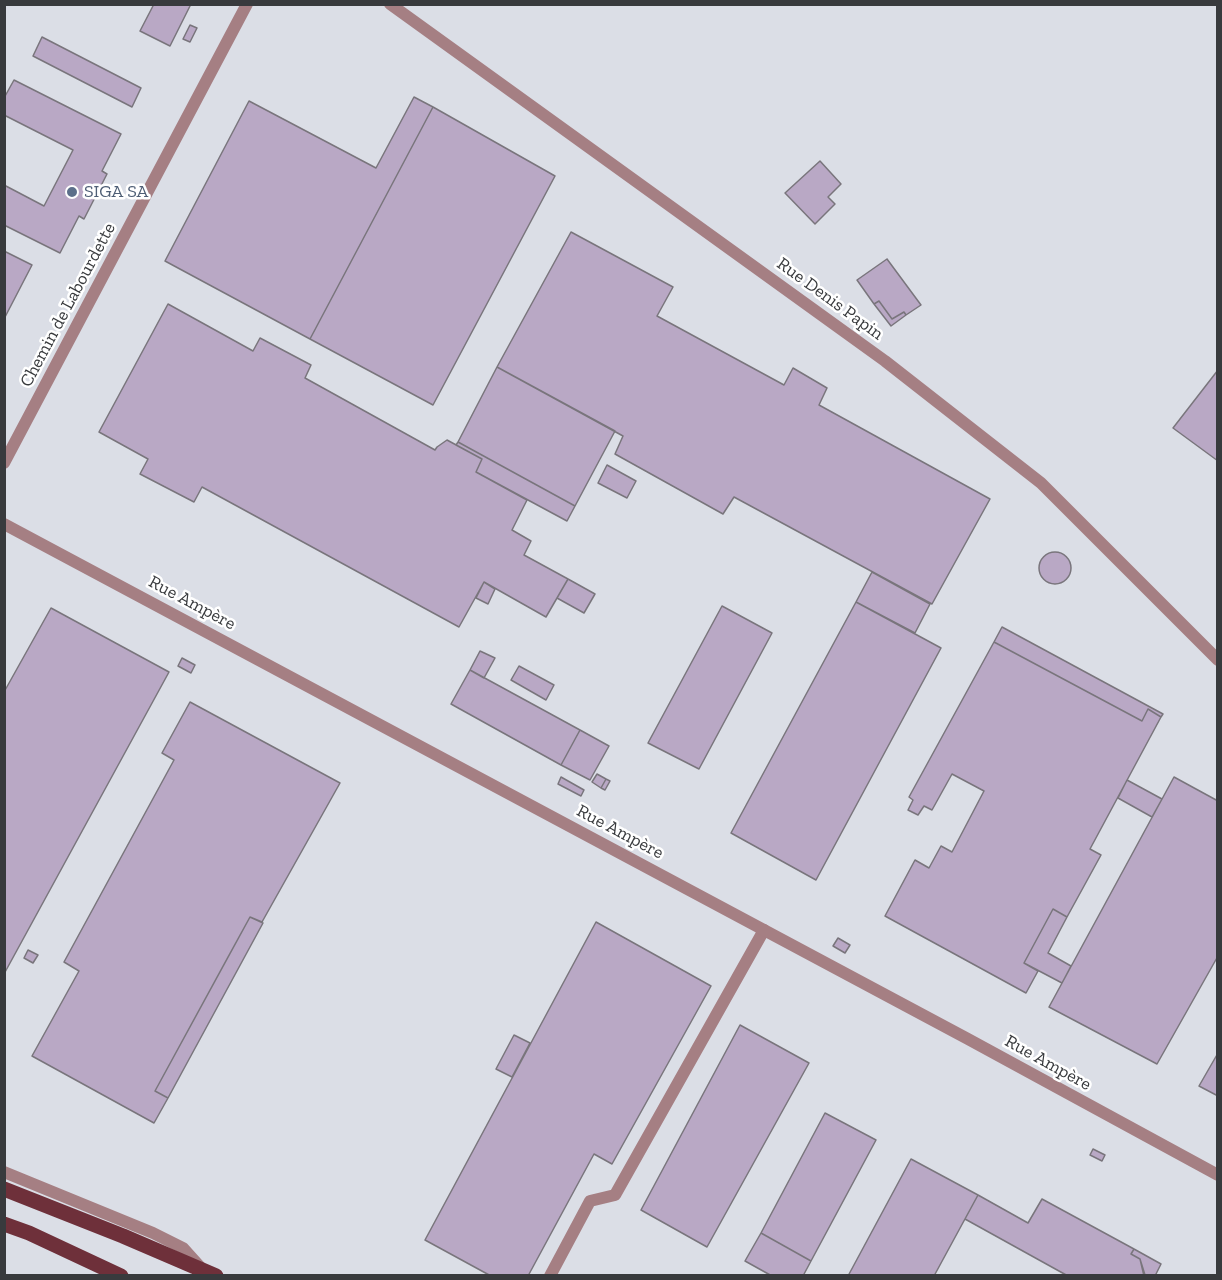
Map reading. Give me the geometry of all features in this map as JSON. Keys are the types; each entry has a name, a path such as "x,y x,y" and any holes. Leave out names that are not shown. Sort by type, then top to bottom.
{"main road":[{"path":"4,1190 209,1272"},
{"path":"4,1224 121,1275"}],"street":[{"name":"Chemin de Labourdette","path":"4,463 247,4"},
{"name":"Rue Denis Papin","path":"390,4 885,360 1041,483 1218,660"},
{"name":"Rue Ampère","path":"4,524 1218,1175"},
{"path":"550,1275 590,1201 615,1196 764,930"},
{"path":"4,1172 153,1233 183,1248 209,1272"}],"building":[{"path":"154,4 191,4 170,46 140,31"},
{"path":"190,25 197,28 190,42 183,39"},
{"path":"42,37 141,88 132,107 33,56"},
{"path":"14,80 121,134 102,171 107,174 84,219 79,216 60,253 4,225 4,185 44,206 73,150 4,115 4,98"},
{"path":"414,97 433,107 310,339 165,261 249,101 376,168"},
{"path":"433,107 555,176 433,405 310,339"},
{"path":"820,161 841,184 828,197 835,204 815,224 785,193"},
{"path":"571,232 673,287 657,316 784,385 793,368 827,388 819,405 990,499 932,604 734,497 723,514 615,454 623,436 497,367"},
{"path":"4,251 32,265 4,319"},
{"path":"887,259 921,305 906,315 904,312 892,319 879,301 874,304 857,280"},
{"path":"879,301 892,319 904,312 906,315 891,326 874,304"},
{"path":"168,304 253,351 260,338 311,365 305,378 435,450 447,440 482,459 476,472 527,500 512,530 531,541 524,555 568,579 546,617 484,582 459,627 202,487 194,502 140,474 148,459 99,432"},
{"path":"497,367 615,431 575,506 458,442"},
{"path":"1218,370 1218,461 1173,428"},
{"path":"458,442 575,506 567,521 476,472 482,459 456,445"},
{"path":"607,465 636,481 627,498 598,483"},
{"path":"1055,552 1066,557 1071,568 1066,579 1055,584 1044,579 1039,568 1044,557"},
{"path":"872,572 930,604 915,633 856,602"},
{"path":"568,579 595,594 584,613 557,598"},
{"path":"484,582 495,589 488,604 476,598"},
{"path":"856,602 941,648 816,880 731,833"},
{"path":"722,606 772,633 699,769 648,743"},
{"path":"51,608 169,672 4,974 4,692"},
{"path":"1002,627 1163,714 1161,717 1148,709 1142,721 994,642"},
{"path":"994,642 1142,721 1148,709 1161,717 1090,849 1101,855 1067,917 1053,909 1024,963 1038,971 1026,993 885,916 915,860 929,868 941,846 952,852 984,791 952,774 932,810 924,806 918,815 908,810 913,800 909,797"},
{"path":"480,651 495,658 484,678 470,670"},
{"path":"182,658 195,665 191,673 178,666"},
{"path":"519,666 554,685 546,700 511,680"},
{"path":"470,670 580,730 561,765 451,704"},
{"path":"190,702 340,783 262,922 250,917 228,957 155,1091 168,1098 154,1123 32,1056 79,971 64,962 174,760 162,753"},
{"path":"580,730 609,746 590,780 561,765"},
{"path":"597,774 606,779 601,788 592,782"},
{"path":"561,777 584,790 581,796 558,784"},
{"path":"1174,777 1218,801 1218,956 1157,1064 1049,1007"},
{"path":"606,779 610,781 605,790 601,788"},
{"path":"1127,780 1162,799 1152,817 1118,798"},
{"path":"1053,909 1067,917 1048,953 1071,966 1062,983 1024,963"},
{"path":"250,917 263,923 168,1098 155,1091"},
{"path":"596,922 711,986 612,1164 594,1154 528,1276 491,1276 425,1240"},
{"path":"838,938 850,945 845,953 833,946"},
{"path":"28,950 38,955 33,963 24,958"},
{"path":"740,1025 809,1063 707,1247 641,1210"},
{"path":"514,1035 530,1043 512,1077 496,1069"},
{"path":"1218,1053 1218,1096 1199,1086"},
{"path":"825,1113 876,1140 811,1261 761,1233"},
{"path":"1093,1149 1105,1155 1102,1161 1090,1155"},
{"path":"911,1159 978,1195 934,1276 848,1276"},
{"path":"978,1195 1028,1223 1042,1199 1134,1249 1131,1254 1140,1259 1145,1275 1068,1276 965,1219"},
{"path":"761,1233 811,1261 803,1276 772,1276 745,1261"},
{"path":"1134,1249 1161,1264 1155,1276 1144,1276 1140,1259 1131,1254"}],"place":[{"name":"SIGA SA","path":"72,192"}]}
